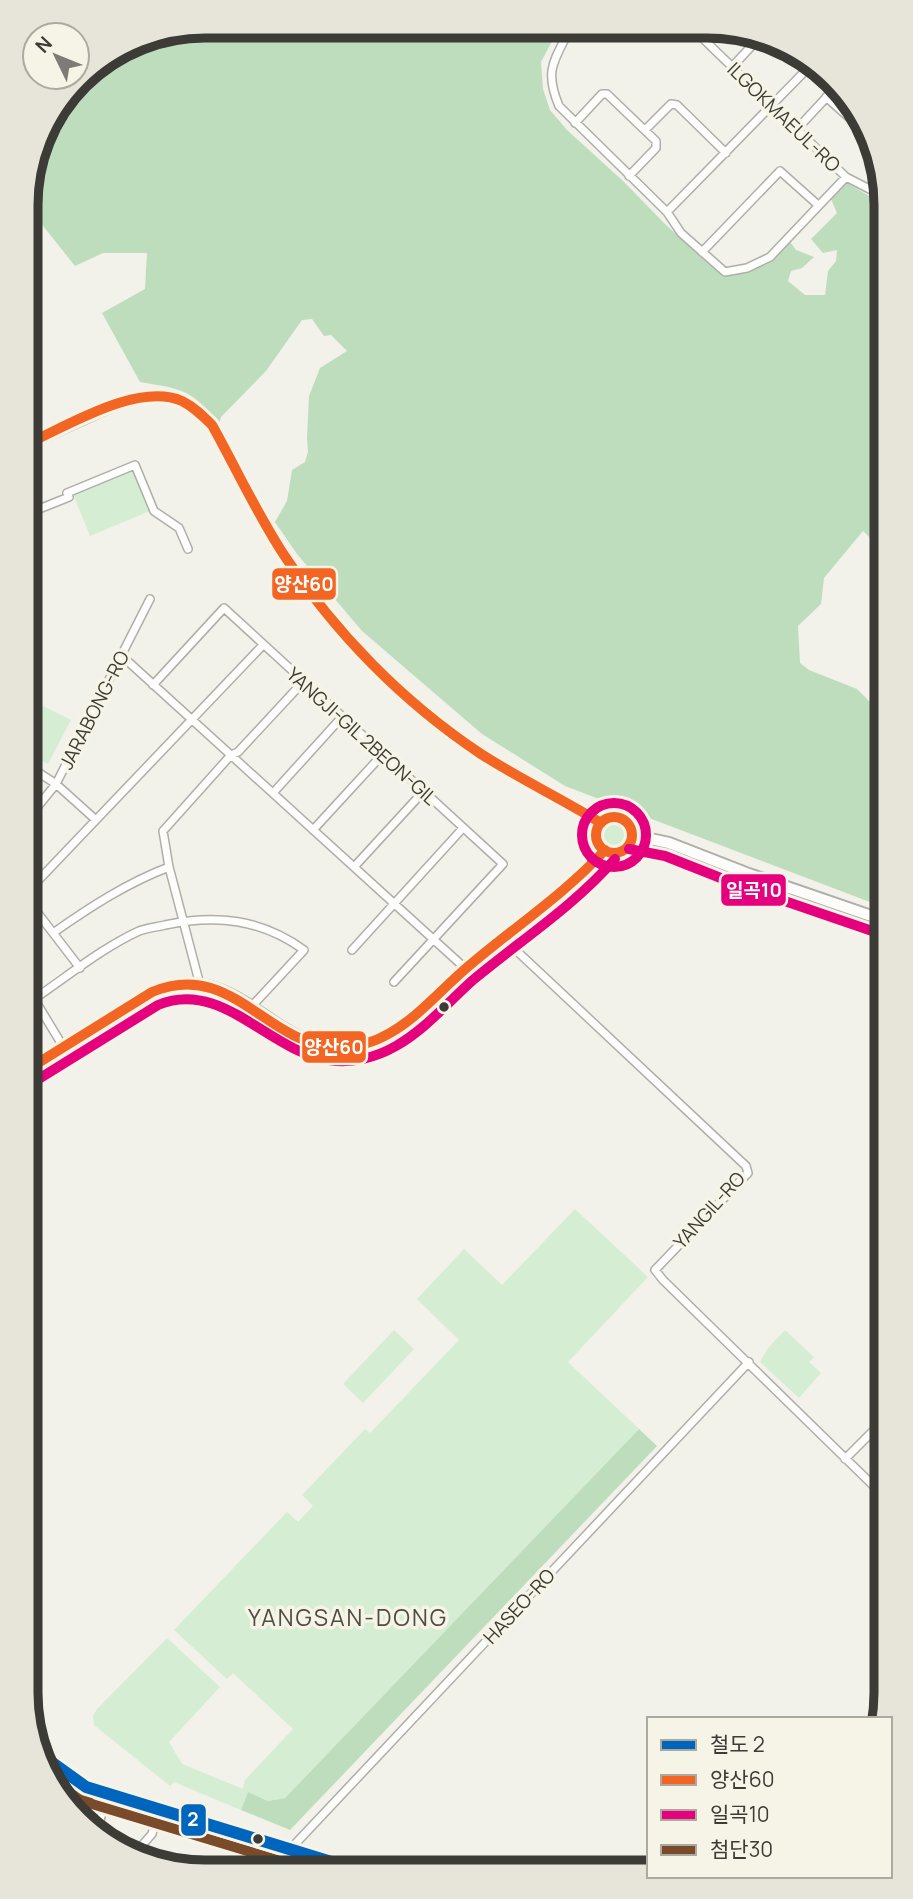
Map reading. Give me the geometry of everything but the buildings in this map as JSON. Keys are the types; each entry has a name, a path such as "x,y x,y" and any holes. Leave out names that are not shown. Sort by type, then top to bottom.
{"street":[{"path":"565,38 551,66 551,88 559,106 667,212 681,233 725,272 747,268 769,257 846,177"},
{"name":"ILGOKMAEUL-RO","path":"702,38 846,177 873,191"},
{"path":"732,67 753,45"},
{"path":"667,212 805,71"},
{"path":"797,130 831,93"},
{"path":"575,122 602,94 607,94 645,130 656,141 656,148 629,176"},
{"path":"826,97 849,118"},
{"path":"645,130 671,104 677,105 726,153"},
{"path":"702,252 780,171 818,205"},
{"path":"39,439 119,402 142,396 165,395 195,408 212,425 260,514 297,573 336,626 366,657 401,692 465,743 529,784 601,823"},
{"path":"39,509 69,497 67,493 135,465 154,511 178,528 188,549"},
{"name":"JARABONG-RO","path":"39,806 56,785 150,598"},
{"name":"YANGJI-GIL 2BEON-GIL","path":"153,685 224,608 503,864 433,939"},
{"path":"39,880 263,645"},
{"path":"121,656 466,969"},
{"path":"200,985 169,867 163,831 231,755 238,752 303,682"},
{"path":"273,793 341,718"},
{"path":"313,830 383,755"},
{"path":"39,772 96,820"},
{"path":"354,867 423,792"},
{"path":"611,817 622,819 630,827 632,835 624,850 613,853 600,846 597,837 601,823 611,817"},
{"path":"352,950 463,828"},
{"path":"632,835 669,844 874,917"},
{"path":"38,1063 155,992 177,985 200,985 224,991 252,1006 289,1034 304,1041 326,1046 361,1045 388,1033 411,1017 587,870 605,850"},
{"path":"53,933 112,894 169,867"},
{"path":"39,914 80,968"},
{"path":"38,992 140,931 206,919 244,923 284,936 304,950 252,1006"},
{"path":"394,982 433,939"},
{"name":"YANGIL-RO","path":"504,939 746,1166 748,1173 655,1270 874,1487"},
{"path":"38,1006 64,1048"},
{"name":"HASEO-RO","path":"281,1859 749,1362"},
{"path":"845,1459 874,1430"},
{"path":"54,1763 96,1791 318,1860"},
{"path":"73,1794 103,1808 285,1860"},
{"path":"100,1822 103,1808"},
{"path":"141,1847 152,1834 158,1810"}],"green space":[{"path":"554,38 541,62 543,89 550,110 567,130 723,277 760,266 790,242 796,250 814,257 802,268 791,271 788,281 805,295 825,295 828,271 836,261 837,250 823,253 811,239 837,213 831,199 847,183 874,199 874,541 863,531 824,578 821,604 798,626 800,663 809,670 857,689 874,706 874,904 565,786 482,734 362,631 297,554 275,522 287,501 292,470 305,462 308,452 309,396 320,368 347,351 331,335 324,336 312,319 302,320 266,371 221,417 219,424 210,412 185,392 140,382 102,313 145,289 147,253 103,253 75,266 39,221 42,173 51,142 67,113 84,91 91,91 91,84 113,67 142,51 162,44 195,39"},
{"path":"133,470 150,511 90,536 73,494"},
{"path":"39,704 71,720 48,764 39,759"},
{"path":"613,822 622,826 626,835 622,844 613,848 604,844 600,835 604,826"},
{"path":"575,1209 648,1277 568,1362 639,1429 285,1798 268,1801 248,1792 241,1810 174,1782 170,1786 94,1725 93,1716 97,1709 167,1638 220,1687 169,1742 182,1764 243,1789 245,1780 293,1729 233,1673 227,1679 174,1630 287,1512 298,1522 313,1506 302,1495 365,1429 370,1433 459,1340 417,1299 464,1249 502,1285"},
{"path":"394,1330 414,1349 363,1403 343,1384"},
{"path":"785,1330 814,1357 809,1362 821,1373 799,1398 760,1362 768,1348"},
{"path":"639,1429 657,1446 290,1830 241,1810 248,1792 268,1801 285,1798"}],"rail line":[{"name":"2","path":"55,1764 86,1787 325,1860"}],"transit line":[{"name":"양산60","path":"39,438 125,401 164,397 182,401 190,406 212,425 265,523 304,584 325,612 372,664 452,734 511,772 601,823"},
{"name":"일곡10","path":"614,803 632,809 640,817 646,835 640,853 632,861 614,867 596,861 588,853 582,835 588,817 596,809 614,803"},
{"name":"양산60","path":"614,817 627,822 632,835 627,848 614,853 601,848 596,835 601,822 614,817"},
{"name":"일곡10","path":"629,849 665,856 741,886 874,932"},
{"name":"양산60","path":"38,1063 152,992 179,985 204,986 226,994 287,1032 310,1042 341,1047 377,1040 419,1012 463,971 572,883 605,850"},
{"name":"일곡10","path":"38,1079 158,1005 181,999 203,1001 224,1008 286,1044 329,1060 364,1059 381,1053 417,1032 473,980 582,892 615,859"},
{"name":"양산60","path":"53,1761 96,1791 327,1860"},
{"name":"첨단30","path":"69,1789 92,1804 277,1860"}],"district":[{"name":"YANGSAN-DONG","path":"348,1618"}]}
